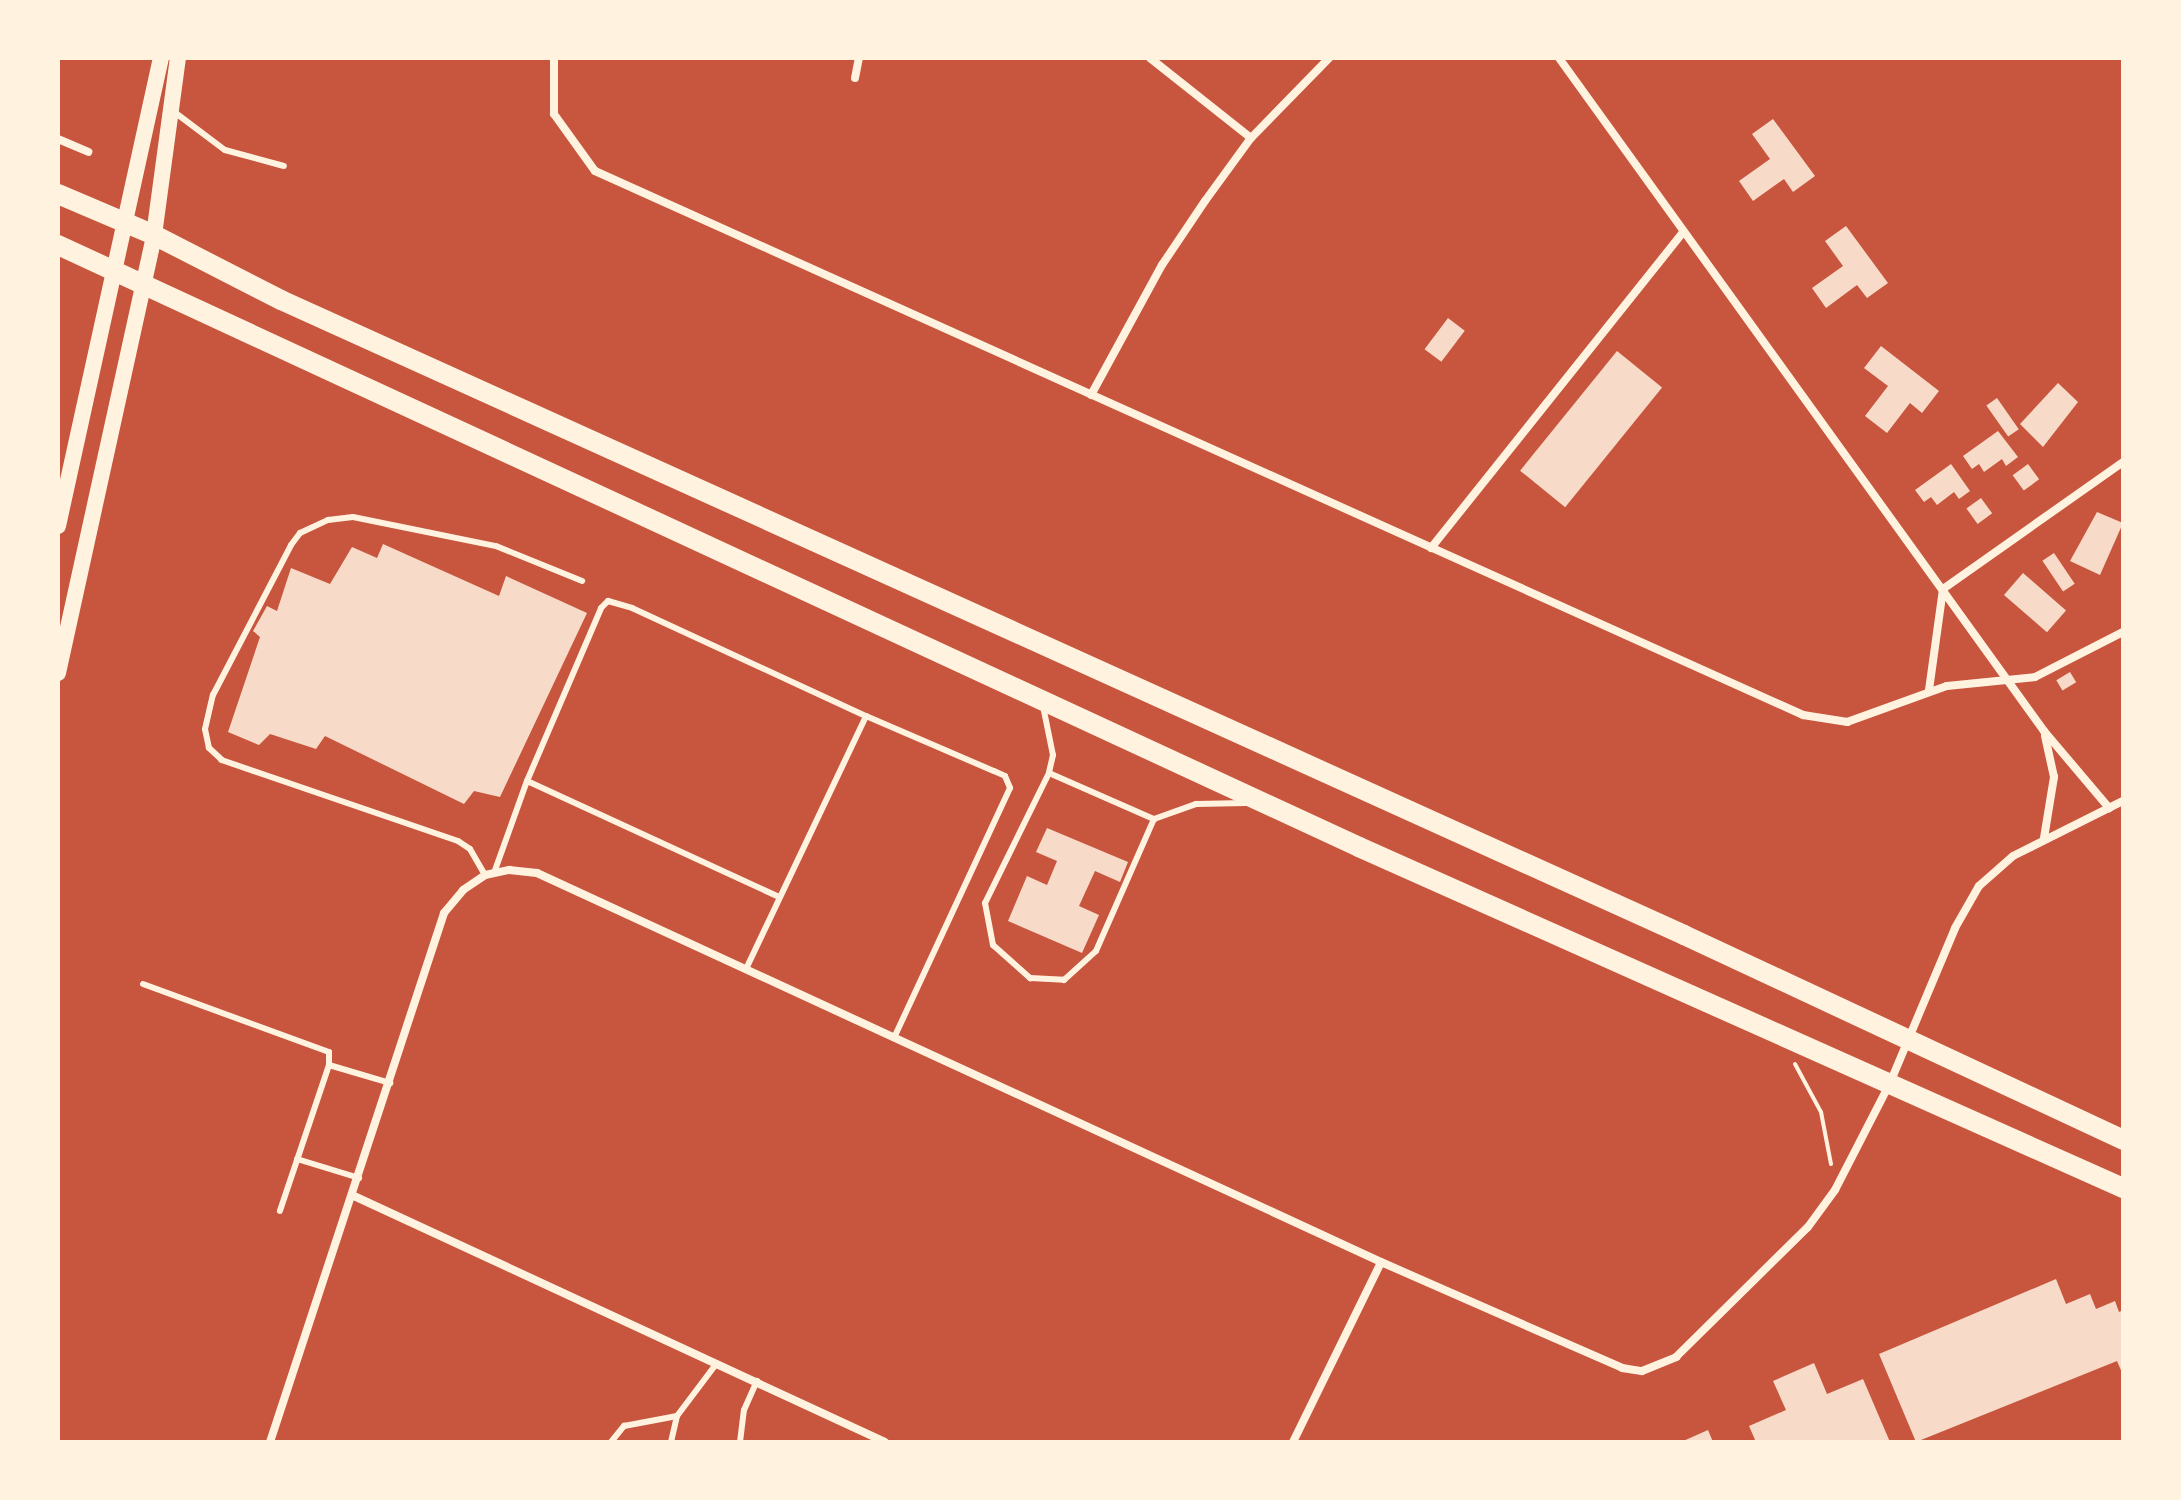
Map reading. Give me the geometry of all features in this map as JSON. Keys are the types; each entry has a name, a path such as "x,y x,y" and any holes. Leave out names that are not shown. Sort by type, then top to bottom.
{"main road":[{"path":"58,526 111,267 161,58"},
{"path":"58,673 140,283 154,235 178,58"},
{"path":"58,194 123,220 281,300 1905,1036 2123,1140"},
{"path":"58,245 1041,700 2123,1188"}],"street":[{"path":"554,58 554,114 595,171 1803,715 1847,722 1868,718 1929,690 2035,677 2123,632"},
{"path":"855,78 859,58"},
{"path":"1150,58 1251,138"},
{"path":"1091,395 1162,265 1251,138 1329,58"},
{"path":"1559,58 1682,234 2011,679 2044,731 2109,808"},
{"path":"58,139 88,152"},
{"path":"1431,548 1682,234"},
{"path":"1929,690 1943,589 2123,462"},
{"path":"2044,731 2054,767 2044,838"},
{"path":"270,1442 360,1178 444,913 463,890 490,874 537,873 1381,1262 1622,1368 1656,1369 1729,1308 1808,1227 1835,1190 1890,1083 1905,1036 1979,886 2013,856 2123,801"},
{"path":"354,1196 885,1442"},
{"path":"1293,1442 1381,1262"}],"lane":[{"path":"169,110 196,124 225,150 284,166"},
{"path":"582,581 496,546 353,517 328,520 300,533 291,545 213,695 205,729 209,748 222,760 458,841 470,849 490,874 527,781 608,601 1010,782 894,1038"},
{"path":"1041,700 1053,755 1049,773 985,903 993,945 1030,978 1064,980 1096,951 1154,819"},
{"path":"746,969 777,896 866,716"},
{"path":"1049,773 1154,819 1196,804 1222,801 1285,810"},
{"path":"527,781 777,896"},
{"path":"143,984 322,1046 329,1065 280,1211"},
{"path":"329,1065 390,1083"},
{"path":"297,1159 360,1178"},
{"path":"671,1442 677,1416 717,1363"},
{"path":"740,1442 744,1410 757,1381"},
{"path":"611,1442 624,1426 677,1416"}],"path":[{"path":"1778,1035 1821,1112 1835,1190"}],"building":[{"path":"1773,119 1815,176 1793,192 1784,179 1753,201 1739,181 1770,159 1752,134"},
{"path":"1846,226 1888,283 1867,298 1857,285 1826,308 1812,288 1843,266 1825,241"},
{"path":"1448,318 1465,331 1441,362 1425,349"},
{"path":"1881,346 1939,391 1922,413 1910,403 1887,433 1865,416 1888,386 1864,368"},
{"path":"1617,351 1662,388 1565,507 1520,471"},
{"path":"2058,383 2078,402 2043,447 2020,424"},
{"path":"1997,398 2019,429 2008,437 1986,405"},
{"path":"1998,431 2018,457 2006,466 2002,459 1984,472 1979,464 1972,469 1963,456"},
{"path":"1951,464 1970,491 1959,499 1954,492 1937,505 1931,497 1924,502 1915,490"},
{"path":"2028,464 2039,479 2024,491 2013,475"},
{"path":"1981,498 1992,513 1978,524 1966,509"},
{"path":"2097,512 2123,523 2100,575 2070,561"},
{"path":"383,544 499,596 506,576 587,613 500,797 474,791 464,804 325,736 316,749 270,734 259,745 228,732 260,637 253,631 267,606 277,611 291,568 330,584 352,547 377,558"},
{"path":"2054,553 2075,584 2063,592 2042,561"},
{"path":"2023,573 2066,610 2047,632 2004,595"},
{"path":"2070,672 2076,682 2062,691 2056,680"},
{"path":"1047,828 1128,862 1120,882 1095,871 1079,906 1099,915 1082,953 1008,921 1027,876 1047,885 1057,861 1036,852"},
{"path":"2056,1279 2066,1304 2090,1294 2096,1309 2115,1301 2119,1312 2123,1310 2123,1375 2117,1361 1916,1442 1879,1354"},
{"path":"1814,1363 1827,1394 1863,1379 1890,1442 1756,1442 1749,1426 1786,1410 1773,1381"},
{"path":"1708,1430 1713,1442 1681,1442"}]}
